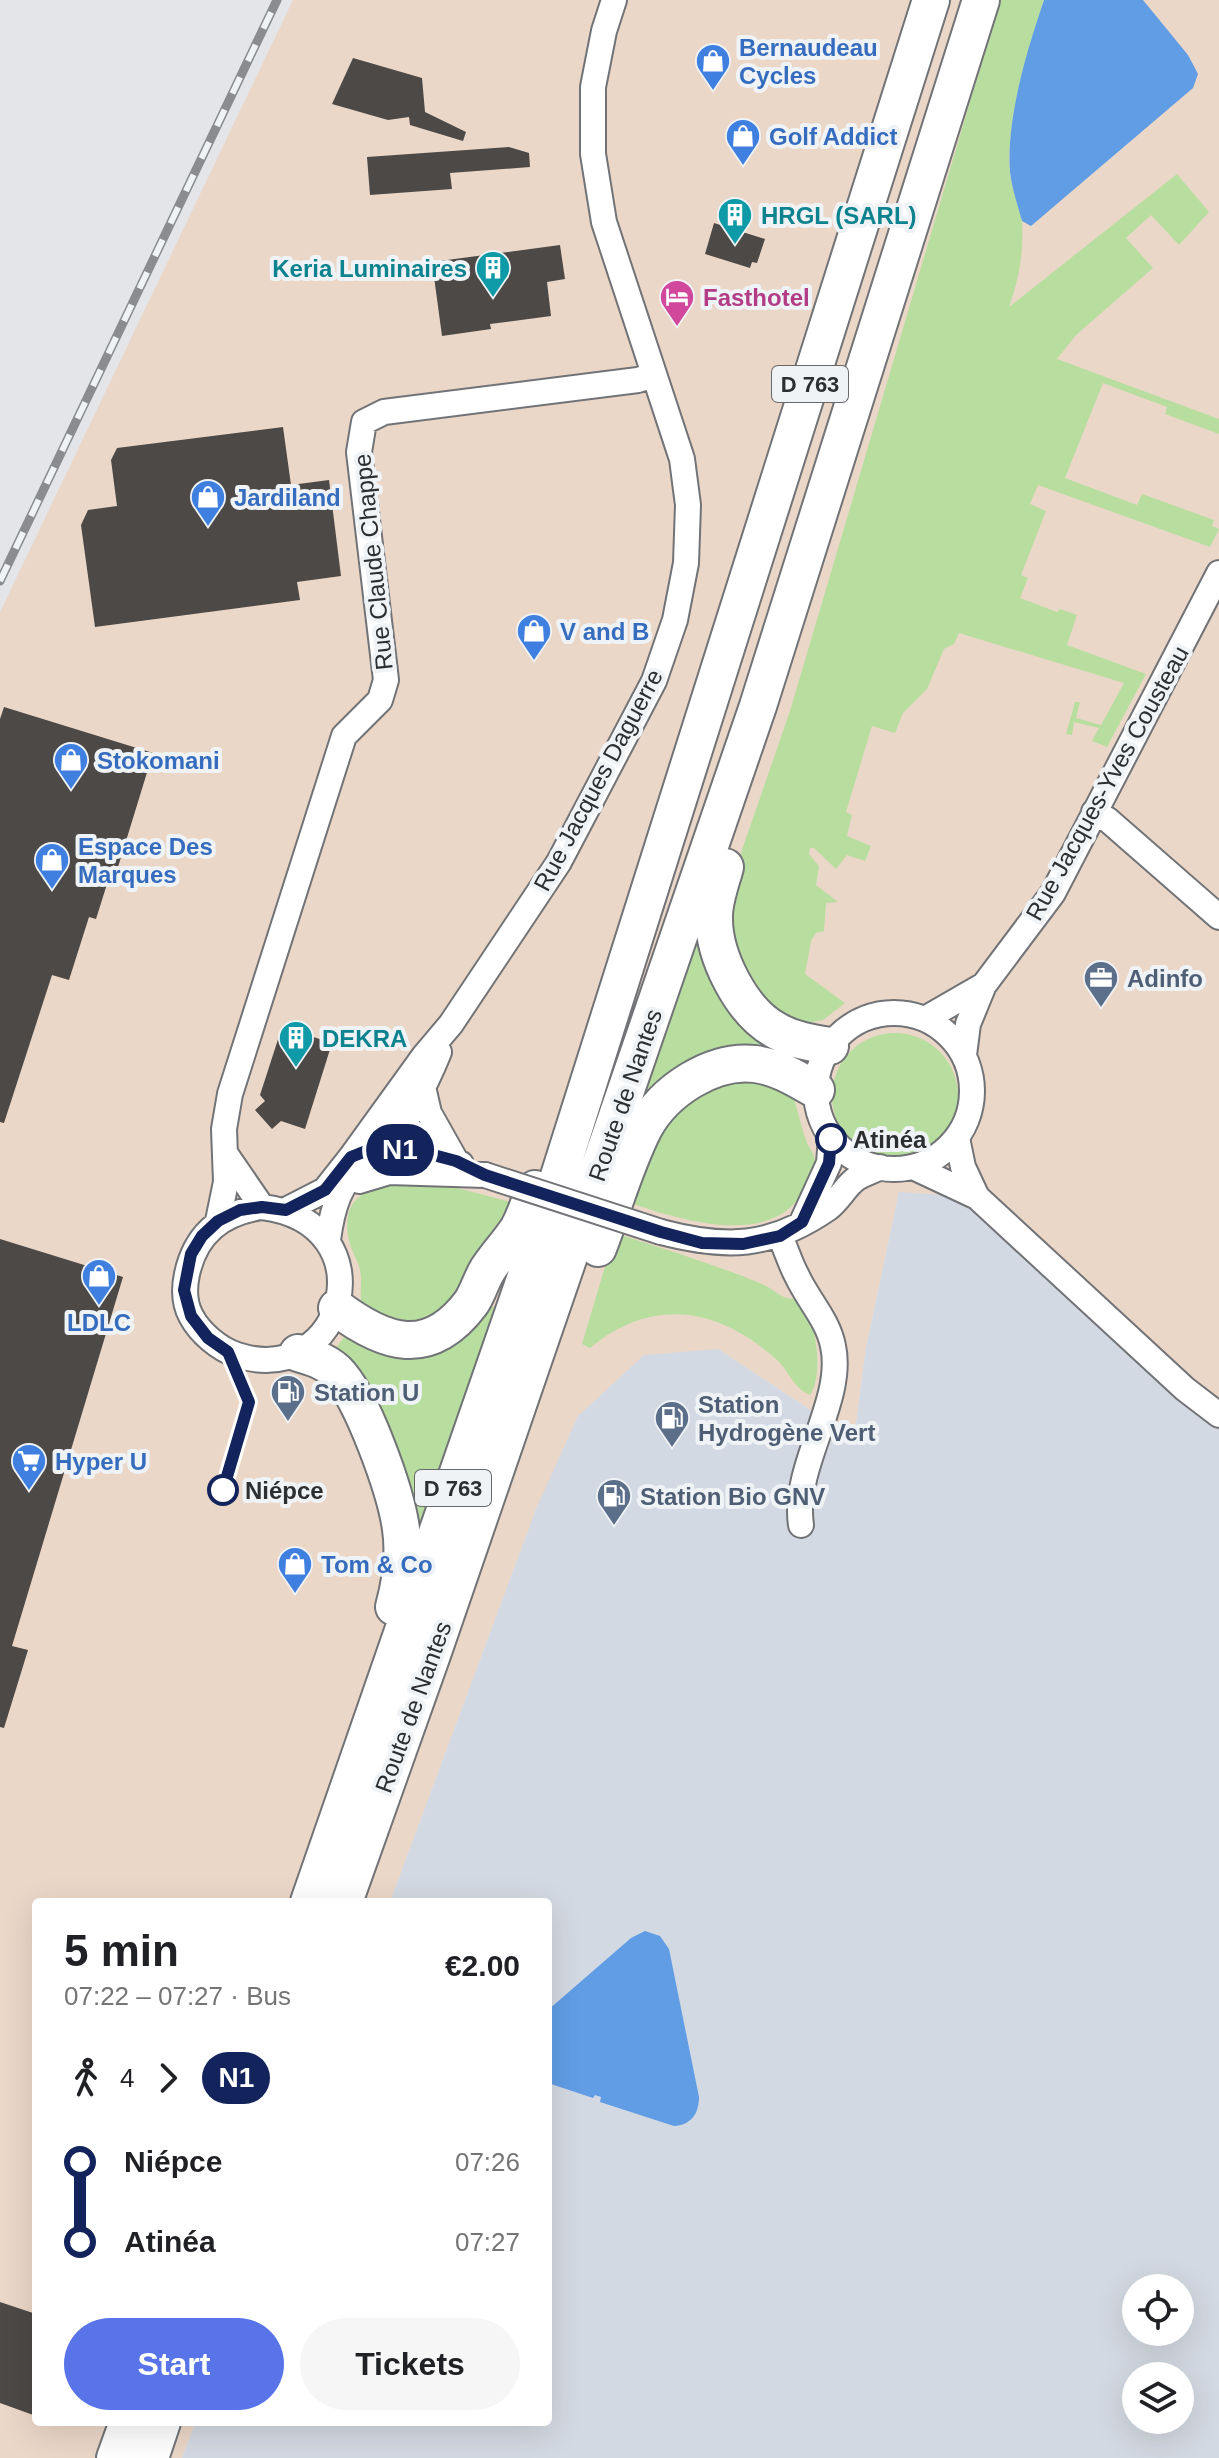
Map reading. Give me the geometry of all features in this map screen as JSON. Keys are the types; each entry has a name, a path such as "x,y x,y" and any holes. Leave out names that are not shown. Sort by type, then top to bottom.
{"highway":[{"name":"Route de Nantes","path":"310,1898 571,1141 931,0"},
{"name":"Route de Nantes","path":"345,1898 747,738 981,0"},
{"path":"747,738 754,780 729,852 713,914 723,965 744,1001 774,1030 807,1043 830,1046"},
{"path":"434,1649 479,1587 574,1312 645,1127 666,1100 696,1077 726,1065 754,1064 778,1070 816,1090"},
{"path":"337,1308 382,1337 401,1341 424,1338 448,1325 471,1302 487,1270 518,1228 546,1162 571,1141"},
{"path":"298,1353 321,1360 337,1372 356,1399 401,1527 402,1576 367,1683 365,1742"},
{"path":"115,2458 127,2426"},
{"path":"150,2458 161,2426"}],"street":[{"name":"Rue Jacques Daguerre","path":"274,1208 325,1190 451,1024 559,862 654,681 675,620 686,563 688,505 674,428 604,222 593,154 593,87 614,0"},
{"name":"Rue Claude Chappe","path":"227,1156 224,1129 230,1094 344,736 380,700 386,680 359,452 364,422 384,412 638,380 654,375"},
{"name":"Rue Jacques-Yves Cousteau","path":"964,1055 968,1024 984,985 1053,893 1219,573"},
{"path":"1094,812 1108,820 1219,917"},
{"name":"Rue Jacques-Yves Cousteau","path":"925,1019 984,985"},
{"path":"899,1013 925,1019 947,1033 964,1055 971,1075 972,1097 967,1119 957,1138 938,1156 913,1167 880,1167 861,1161 831,1137 820,1115 816,1090 820,1067 830,1046 849,1027 873,1016 899,1013"},
{"name":"Rue Jacques Daguerre","path":"328,1240 331,1217 340,1194 358,1169 377,1163 387,1149 423,1087 451,1024"},
{"path":"423,1087 429,1113 456,1161"},
{"path":"802,1222 829,1163 831,1137"},
{"path":"957,1138 963,1167 977,1197"},
{"path":"351,1157 366,1151 387,1149 422,1152 661,1232 702,1243 743,1244 780,1236 829,1208 856,1179 880,1167"},
{"path":"227,1156 274,1208"},
{"path":"218,1221 226,1182 227,1156"},
{"path":"913,1167 977,1197 1185,1389 1219,1415"},
{"path":"340,1194 360,1180 389,1172 485,1175"},
{"path":"274,1208 309,1221 328,1240 337,1259 341,1282 337,1308 321,1336 298,1353 277,1361 253,1360 228,1352 208,1338 191,1316 184,1290 191,1254 202,1236 218,1221 240,1210 274,1208"},
{"path":"780,1236 797,1277 822,1316 834,1347 829,1394 804,1475 798,1506 801,1525"}],"shaded area":[{"path":"293,0 1219,0 1219,1419 899,1192 866,1348 854,1439 718,1349 538,1504 391,1898 32,1898 32,2426 194,2426 182,2458 0,2458 0,612"},
{"path":"899,1192 977,1197 1219,1419 1219,2458 182,2458 194,2426 552,2426 552,1898 391,1898 538,1504 578,1416 644,1355 718,1349 854,1439 866,1348"}],"green space":[{"path":"1000,0 1044,0 1025,63 1011,133 1010,174 1021,216 1022,244 1016,286 1009,307 1177,174 1209,212 1179,245 1151,215 1126,238 1153,268 1076,335 1057,359 1219,419 1219,434 1165,414 1167,407 1103,383 1065,478 1137,505 1142,494 1214,520 1212,526 1219,529 1210,547 1038,485 1030,504 1046,511 1021,575 1028,578 1020,598 1057,612 1060,609 1077,615 1067,645 1146,674 1107,747 1092,741 1099,728 1074,722 1072,735 1066,734 1075,702 1080,702 1076,718 1101,725 1124,683 959,633 954,644 944,649 927,689 903,713 895,733 872,726 846,812 852,815 847,836 871,846 865,861 847,855 836,869 814,848 810,848 809,854 819,866 816,885 838,902 826,903 824,931 816,933 811,941 805,974 845,1003 823,1020 805,1023 774,1010 746,983 726,911 734,873 790,711"},
{"path":"705,929 799,1049 792,1065 741,1056 618,1167 686,965"},
{"path":"895,1033 919,1038 940,1051 953,1072 958,1096 953,1120 940,1141 919,1154 895,1159 871,1154 850,1141 837,1120 832,1096 837,1072 850,1051 871,1038"},
{"path":"735,1074 789,1087 792,1094 815,1160 804,1190 789,1209 769,1220 746,1225 721,1225 669,1215 624,1201 663,1118"},
{"path":"410,1183 457,1188 519,1204 475,1287 409,1332 363,1308 360,1270 350,1244 347,1224 354,1202 362,1195 383,1186"},
{"path":"615,1233 726,1270 762,1284 786,1298 795,1299 812,1326 816,1342 816,1380 810,1395 755,1342 709,1319 661,1315 637,1320 613,1331 590,1348 582,1344"},
{"path":"484,1305 498,1308 422,1529 406,1513 332,1353 344,1337 382,1355 412,1357"}],"water":[{"path":"1044,0 1143,0 1188,55 1198,74 1193,88 1031,226 1022,221 1011,178 1011,130 1019,85"},
{"path":"645,1931 660,1936 669,1949 699,2097 693,2118 680,2125 674,2126 600,2102 601,2097 595,2095 593,2098 552,2084 552,2007 631,1938"}],"building":[{"path":"353,58 422,78 425,112 466,132 463,141 410,125 409,117 388,120 332,104"},
{"path":"509,147 529,153 530,167 450,173 452,189 370,195 367,157"},
{"name":"HRGL (SARL)","path":"714,223 765,239 757,263 752,262 750,268 705,254"},
{"name":"Keria Luminaires","path":"560,245 565,279 547,282 551,316 490,324 491,329 442,336 432,262"},
{"name":"Jardiland","path":"283,427 291,485 329,480 341,576 297,582 300,600 95,627 81,525 88,510 117,506 111,460 117,448"},
{"path":"4,707 153,753 118,867 113,865 96,919 89,917 69,980 52,975 4,1123 0,1122 0,719"},
{"name":"DEKRA","path":"282,1027 332,1043 305,1129 281,1121 272,1129 255,1110 265,1101 260,1095"},
{"name":"Hyper U","path":"0,1239 123,1277 12,1646 28,1650 4,1728 0,1727"},
{"path":"0,2302 32,2313 32,2415 0,2403"}],"railway":[{"path":"0,581 277,0"}],"bus line":[{"name":"N1","path":"223,1490 249,1402 228,1352 208,1338 191,1316 184,1290 191,1254 202,1236 218,1221 240,1210 262,1207 286,1210 325,1190 351,1157 366,1151 387,1149 422,1152 456,1161 485,1175 702,1243 743,1244 780,1236 802,1222 829,1163 831,1139"}],"place":[{"name":"Bernaudeau Cycles","path":"713,92"},
{"name":"Golf Addict","path":"743,167"},
{"name":"HRGL (SARL)","path":"735,246"},
{"name":"Keria Luminaires","path":"493,299"},
{"name":"Fasthotel","path":"677,328"},
{"name":"Jardiland","path":"208,528"},
{"name":"V and B","path":"534,662"},
{"name":"Stokomani","path":"71,791"},
{"name":"Espace Des Marques","path":"52,891"},
{"name":"Adinfo","path":"1101,1009"},
{"name":"DEKRA","path":"296,1069"},
{"name":"Atinéa","path":"831,1139"},
{"name":"LDLC","path":"99,1307"},
{"name":"Station U","path":"288,1423"},
{"name":"Station Hydrogène Vert","path":"672,1449"},
{"name":"Niépce","path":"223,1490"},
{"name":"Hyper U","path":"29,1492"},
{"name":"Station Bio GNV","path":"614,1527"},
{"name":"Tom & Co","path":"295,1595"}]}
